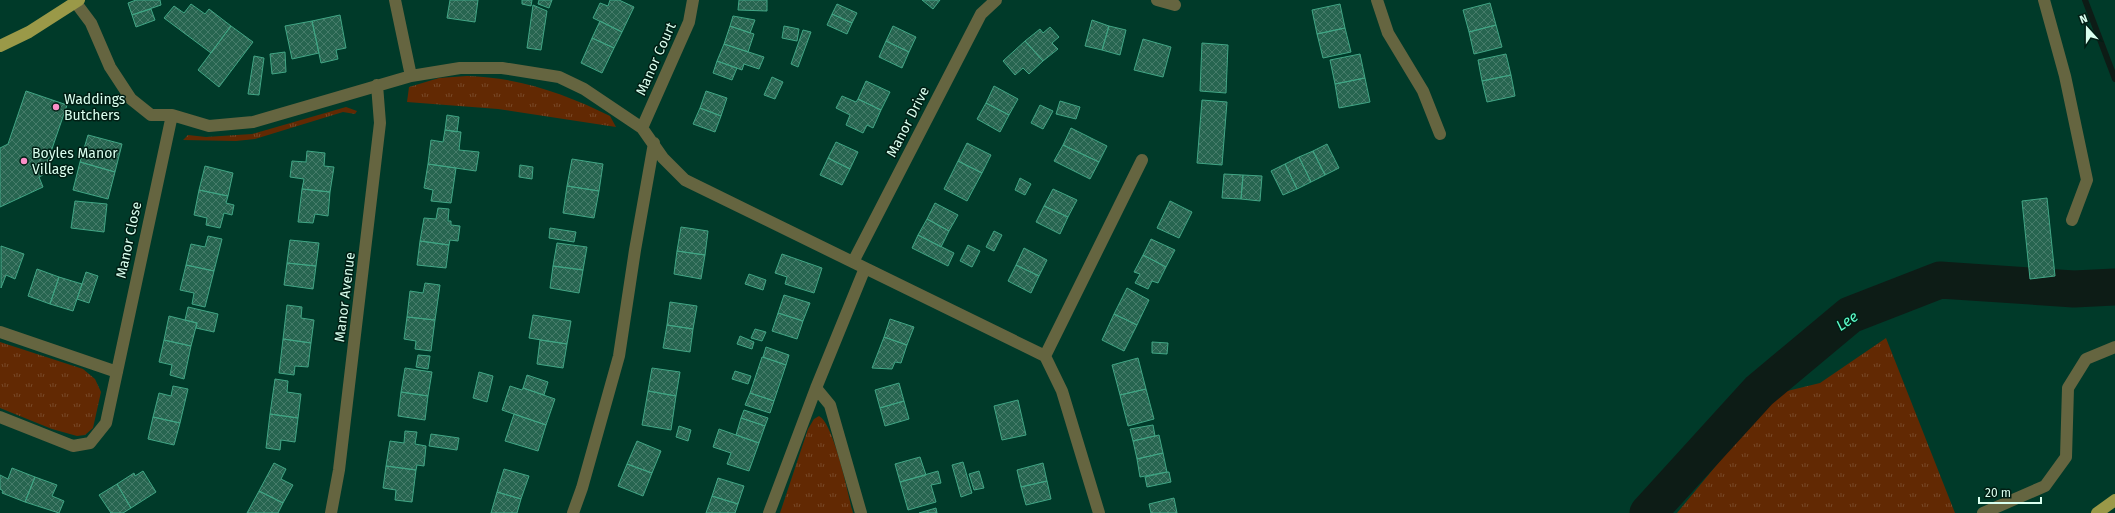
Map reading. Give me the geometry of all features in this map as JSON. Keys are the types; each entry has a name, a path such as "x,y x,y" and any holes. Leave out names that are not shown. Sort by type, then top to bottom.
{"main road":[{"path":"0,46 29,32 78,2"},
{"path":"2097,513 2115,500"}],"street":[{"path":"394,0 411,76"},
{"name":"Manor Court","path":"642,128 689,22 693,0"},
{"name":"Manor Drive","path":"853,262 981,14 996,0"},
{"path":"1157,0 1175,5"},
{"path":"1377,0 1388,33 1423,91 1440,134"},
{"path":"2044,0 2065,76 2087,180 2072,220"},
{"path":"78,2 91,23 110,67 131,100 150,115 172,115 209,126 253,122 411,76 460,68 502,68 559,78 584,89 642,128 654,143 663,158 685,180 1045,356 1062,391 1099,513"},
{"name":"Manor Avenue","path":"331,513 339,470 380,123 377,85"},
{"name":"Manor Close","path":"0,417 73,446 90,443 106,423 172,115"},
{"path":"573,513 582,488 619,356 635,250 654,143"},
{"path":"1045,356 1142,160"},
{"path":"769,513 816,388 865,268"},
{"path":"0,332 117,372"},
{"path":"1983,513 2045,486 2066,457 2068,388 2086,359 2115,347"},
{"path":"816,388 830,405 861,513"}],"green space":[{"path":"467,76 486,77 523,83 559,94 610,116 616,127 498,109 407,102 409,87 439,78"},
{"path":"346,107 357,111 355,114 343,112 255,139 236,141 183,140 188,135 206,137 252,134"},
{"path":"1886,338 1955,513 1677,513 1775,394 1820,383"},
{"path":"0,342 83,369 95,379 101,392 93,428 85,435 77,436 52,429 0,408"},
{"path":"819,416 825,422 835,445 853,513 780,513 808,429 814,419"}],"building":[{"path":"136,0 160,0 161,5 132,15 128,3"},
{"path":"450,0 478,0 475,22 447,18"},
{"path":"522,0 532,0 531,6 522,4"},
{"path":"539,0 552,0 549,8 538,4"},
{"path":"610,0 619,0 634,7 622,32 593,18 600,3 608,6"},
{"path":"739,0 767,0 767,11 738,10"},
{"path":"922,0 940,0 933,9"},
{"path":"1490,3 1496,25 1469,32 1463,10"},
{"path":"191,4 205,14 209,9 231,26 211,53 164,18 174,6 184,13"},
{"path":"837,4 857,13 852,23 832,14"},
{"path":"1340,4 1345,28 1317,34 1312,10"},
{"path":"533,5 547,11 541,50 527,48"},
{"path":"151,9 155,20 136,27 132,15"},
{"path":"832,14 852,23 847,34 827,25"},
{"path":"340,15 346,48 336,50 338,59 321,63 312,21"},
{"path":"733,16 755,20 750,33 730,26"},
{"path":"1092,20 1109,26 1102,50 1085,46"},
{"path":"312,21 319,53 292,59 285,26"},
{"path":"600,21 622,32 614,48 592,38"},
{"path":"1496,25 1502,47 1474,54 1469,32"},
{"path":"231,26 253,42 219,87 198,70"},
{"path":"730,26 754,34 748,52 724,44"},
{"path":"784,26 799,29 797,41 782,38"},
{"path":"893,26 916,37 909,52 886,41"},
{"path":"1109,26 1126,30 1120,55 1102,50"},
{"path":"1050,27 1059,37 1052,43 1058,49 1043,61 1025,41 1040,29 1043,33"},
{"path":"1345,28 1351,52 1323,58 1317,34"},
{"path":"803,30 811,32 798,67 791,64"},
{"path":"592,38 614,48 602,73 581,63"},
{"path":"1143,39 1171,47 1163,77 1134,70"},
{"path":"886,41 909,52 902,68 879,57"},
{"path":"1025,41 1043,61 1029,74 1023,68 1015,75 1003,61"},
{"path":"1202,43 1228,45 1226,93 1200,91"},
{"path":"724,44 764,57 759,69 744,64 742,70 717,61"},
{"path":"285,52 286,72 272,74 270,54"},
{"path":"1360,54 1365,78 1335,84 1330,60"},
{"path":"1506,54 1511,75 1482,81 1478,60"},
{"path":"254,56 264,58 259,95 248,94"},
{"path":"717,61 737,68 732,80 713,73"},
{"path":"1511,75 1515,96 1487,102 1482,81"},
{"path":"772,77 783,82 775,99 764,95"},
{"path":"1365,78 1370,102 1339,108 1335,84"},
{"path":"866,81 890,92 881,110 858,99"},
{"path":"994,86 1018,99 1009,115 986,103"},
{"name":"Boyles Manor Village","path":"26,91 67,105 43,175 39,177 43,187 0,207 0,148 8,144"},
{"path":"706,91 727,98 721,116 700,108"},
{"path":"842,96 856,102 858,99 881,110 873,128 867,125 863,133 846,125 850,115 836,108"},
{"path":"1202,100 1227,102 1222,165 1197,163"},
{"path":"1060,101 1080,107 1076,119 1056,114"},
{"path":"986,103 1009,115 1000,132 977,119"},
{"path":"1040,105 1053,111 1043,129 1031,123"},
{"path":"700,108 721,116 715,132 693,124"},
{"path":"447,115 459,117 457,132 445,130"},
{"path":"1071,128 1107,146 1099,162 1063,145"},
{"path":"445,130 461,132 459,150 479,152 476,171 428,164 431,140 443,142"},
{"path":"88,135 122,144 115,172 80,162"},
{"path":"836,142 858,152 850,169 828,158"},
{"path":"967,143 991,155 982,173 958,161"},
{"path":"1327,144 1339,168 1325,175 1313,151"},
{"path":"1063,145 1099,162 1090,179 1054,161"},
{"path":"307,151 325,153 324,166 334,167 330,192 302,189 304,179 290,177 292,161 306,162"},
{"path":"1313,151 1325,175 1311,182 1299,157"},
{"path":"1299,157 1311,182 1297,189 1285,164"},
{"path":"828,158 850,169 842,185 820,175"},
{"path":"572,159 603,164 599,191 567,186"},
{"path":"958,161 982,173 967,201 944,189"},
{"path":"80,162 115,172 108,199 73,190"},
{"path":"428,164 456,168 451,203 431,201 433,190 424,188"},
{"path":"1285,164 1297,189 1283,195 1271,171"},
{"path":"520,165 533,167 532,179 519,177"},
{"path":"205,166 233,173 228,196 199,190"},
{"path":"1224,174 1243,175 1241,199 1222,198"},
{"path":"1243,175 1262,176 1260,201 1241,199"},
{"path":"1020,178 1031,184 1025,195 1015,190"},
{"path":"567,186 599,191 594,218 563,213"},
{"path":"302,189 330,192 328,216 315,214 313,223 298,222"},
{"path":"1053,189 1077,200 1068,217 1044,206"},
{"path":"199,190 228,196 226,203 234,205 232,215 224,213 220,228 206,225 207,218 194,215"},
{"path":"2047,198 2055,276 2030,279 2022,201"},
{"path":"75,201 107,204 104,232 71,228"},
{"path":"1170,201 1192,212 1179,238 1157,228"},
{"path":"935,203 958,215 949,231 927,219"},
{"path":"1044,206 1068,217 1060,234 1036,222"},
{"path":"438,208 449,209 448,221 451,221 451,225 460,226 458,241 450,240 449,245 420,241 424,218 436,219"},
{"path":"927,219 949,231 941,247 918,235"},
{"path":"681,227 708,231 705,255 677,251"},
{"path":"550,228 576,232 574,242 549,238"},
{"path":"994,231 1002,235 994,251 986,247"},
{"path":"918,235 954,253 948,266 912,248"},
{"path":"208,236 222,239 214,271 186,265 191,244 205,247"},
{"path":"1151,239 1175,250 1166,267 1143,255"},
{"path":"290,240 319,243 316,266 287,263"},
{"path":"420,241 449,245 446,268 417,265"},
{"path":"557,243 587,247 583,270 553,266"},
{"path":"968,245 980,251 972,267 960,261"},
{"path":"1,246 24,254 15,279 6,275 1,288"},
{"path":"1024,248 1047,260 1039,276 1016,265"},
{"path":"677,251 705,255 701,279 674,274"},
{"path":"782,254 822,268 814,293 785,284 787,277 775,273"},
{"path":"1143,255 1166,267 1158,283 1152,281 1148,289 1135,283 1140,274 1134,272"},
{"path":"287,263 316,266 313,289 284,285"},
{"path":"186,265 214,271 205,307 192,304 194,293 180,290"},
{"path":"1016,265 1039,276 1031,293 1008,281"},
{"path":"553,266 583,270 579,293 550,288"},
{"path":"37,269 59,277 50,304 28,296"},
{"path":"86,272 98,276 89,303 77,299"},
{"path":"749,274 766,280 763,290 745,284"},
{"path":"59,277 82,284 73,311 50,304"},
{"path":"425,283 440,285 435,320 407,317 410,291 423,293"},
{"path":"1127,288 1149,300 1137,325 1114,314"},
{"path":"784,295 810,303 803,321 778,313"},
{"path":"670,302 697,306 693,329 667,325"},
{"path":"287,305 302,307 301,318 314,320 311,343 283,339"},
{"path":"188,307 218,314 214,332 196,328 197,323 185,320"},
{"path":"778,313 803,321 797,339 772,331"},
{"path":"1114,314 1137,325 1124,351 1102,340"},
{"path":"533,315 571,321 567,344 529,338"},
{"path":"169,316 197,323 191,346 164,340"},
{"path":"407,317 435,320 431,351 415,349 416,341 404,339"},
{"path":"890,319 914,327 907,345 884,337"},
{"path":"667,325 693,329 690,352 663,348"},
{"path":"755,329 766,332 762,341 751,338"},
{"path":"740,336 754,342 752,349 737,344"},
{"path":"884,337 907,345 901,363 895,362 892,369 872,368"},
{"path":"283,339 311,343 308,367 295,366 294,375 279,373"},
{"path":"164,340 191,346 184,379 170,375 172,365 159,362"},
{"path":"540,340 567,344 563,368 537,364"},
{"path":"1152,342 1168,343 1167,354 1152,353"},
{"path":"766,347 789,355 786,365 763,357"},
{"path":"418,355 430,356 428,369 416,367"},
{"path":"762,357 786,365 774,401 750,393"},
{"path":"1138,358 1146,389 1120,395 1112,365"},
{"path":"405,368 432,372 428,396 401,392"},
{"path":"652,368 680,372 676,396 648,391"},
{"path":"735,371 751,376 748,384 732,379"},
{"path":"479,372 493,376 487,402 473,398"},
{"path":"527,375 548,382 544,395 523,388"},
{"path":"275,379 288,381 287,392 301,394 298,418 270,414"},
{"path":"899,383 904,401 880,408 875,390"},
{"path":"173,386 188,389 180,423 153,417 159,393 171,396"},
{"path":"510,386 522,390 523,388 555,399 546,425 502,410"},
{"path":"1146,389 1154,419 1128,426 1120,395"},
{"path":"648,391 676,396 671,430 642,425"},
{"path":"401,392 428,396 425,420 398,416"},
{"path":"750,393 774,401 770,413 745,405"},
{"path":"1018,400 1026,435 1002,440 994,406"},
{"path":"904,401 909,419 885,426 880,408"},
{"path":"744,410 768,418 765,426 741,418"},
{"path":"270,414 298,418 295,442 281,440 280,450 266,448"},
{"path":"514,414 546,425 538,451 505,441"},
{"path":"153,417 180,423 174,445 148,439"},
{"path":"741,418 765,426 759,443 736,435"},
{"path":"1153,425 1155,436 1133,441 1130,429"},
{"path":"679,426 691,430 688,441 676,437"},
{"path":"719,429 759,443 749,471 727,464 731,453 713,447"},
{"path":"405,431 417,432 415,444 426,446 424,466 417,465 416,470 386,466 390,441 404,443"},
{"path":"431,434 459,438 457,450 429,446"},
{"path":"1159,435 1163,453 1137,459 1133,441"},
{"path":"637,441 661,451 652,473 627,464"},
{"path":"1163,453 1167,472 1140,477 1137,459"},
{"path":"920,457 926,475 900,482 895,464"},
{"path":"963,462 972,493 961,497 952,465"},
{"path":"274,463 286,469 281,479 293,485 283,503 259,491"},
{"path":"1043,463 1047,481 1021,487 1017,470"},
{"path":"627,464 652,473 643,496 618,486"},
{"path":"386,466 416,470 412,502 395,500 396,490 383,488"},
{"path":"12,468 35,477 25,502 2,493 3,491 0,489 0,475 8,479"},
{"path":"504,469 529,476 521,499 497,492"},
{"path":"143,471 156,492 131,508 117,484 134,473 135,476"},
{"path":"938,471 941,483 931,485 936,502 908,510 900,482"},
{"path":"979,471 984,488 974,490 969,474"},
{"path":"1169,472 1171,482 1147,487 1145,477"},
{"path":"35,477 57,485 52,496 64,501 59,513 25,502"},
{"path":"718,478 744,486 738,504 712,496"},
{"path":"1047,481 1051,499 1026,505 1021,487"},
{"path":"117,484 131,508 123,513 111,513 99,495"},
{"path":"259,491 283,503 278,513 247,513"},
{"path":"497,492 521,499 517,513 491,513"},
{"path":"712,496 738,504 735,513 706,513"},
{"path":"1174,498 1177,513 1151,513 1149,504"},
{"path":"936,508 937,513 919,513"}],"waterway":[{"path":"2085,0 2115,79"},
{"name":"Lee","path":"1648,513 1759,391 1850,315 1940,280 2074,289 2115,287"}],"place":[{"name":"Waddings Butchers","path":"56,107"},
{"name":"Boyles Manor Village","path":"24,161"}]}
